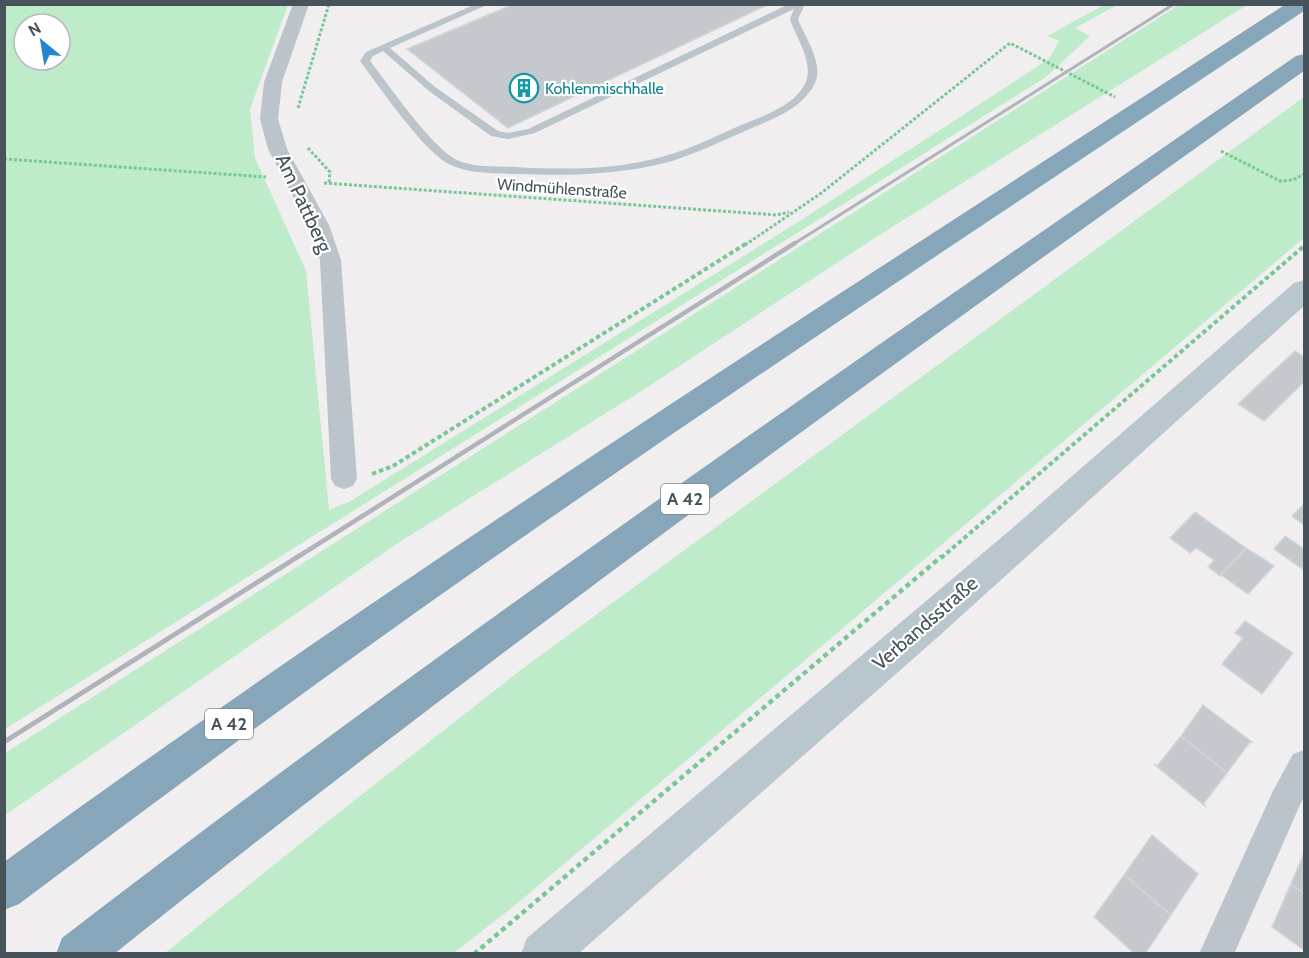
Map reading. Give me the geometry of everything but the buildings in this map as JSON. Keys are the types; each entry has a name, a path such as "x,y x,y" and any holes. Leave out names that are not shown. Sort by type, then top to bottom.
{"highway":[{"name":"A 42","path":"4,889 124,798 456,563 1302,4"},
{"name":"A 42","path":"78,954 188,866 535,606 937,318 1305,61"}],"main road":[{"name":"Verbandsstraße","path":"543,954 795,737 1305,290"}],"street":[{"name":"Am Pattberg","path":"301,4 268,106 272,133 293,179 316,220 328,249 332,266 344,479"},
{"path":"1216,953 1284,802 1305,765"}],"lane":[{"path":"485,4 369,54 365,61 444,158 456,164 471,167 530,171 596,170 633,166 686,153 786,107 811,83 813,73 794,18 799,4"},
{"path":"384,47 432,89 484,128 495,134 508,136 531,131 799,4"}],"path":[{"path":"296,114 330,4"},
{"path":"344,479 365,477 393,466 731,254 820,194 1010,43 1015,45"},
{"name":"Windmühlenstraße","path":"300,141 330,172 329,183 777,216 793,212"},
{"path":"4,159 293,179"},
{"path":"1266,174 1280,181 1293,180 1305,174"},
{"path":"474,954 738,732 1305,246"}],"green space":[{"path":"5,4 288,5 250,109 255,158 306,271 329,510 349,502 795,224 1049,59 1059,41 1047,36 1104,5 1117,5 1075,28 1090,36 1046,77 5,729"},
{"path":"1179,5 1247,5 873,239 646,388 398,543 5,815 5,753"},
{"path":"1304,97 1304,238 519,902 454,953 165,953 522,669"}],"railway":[{"path":"792,245 1174,4"},
{"path":"296,558 795,243"},
{"path":"4,742 299,556"}],"place":[{"name":"Kohlenmischhalle","path":"524,88"}]}
